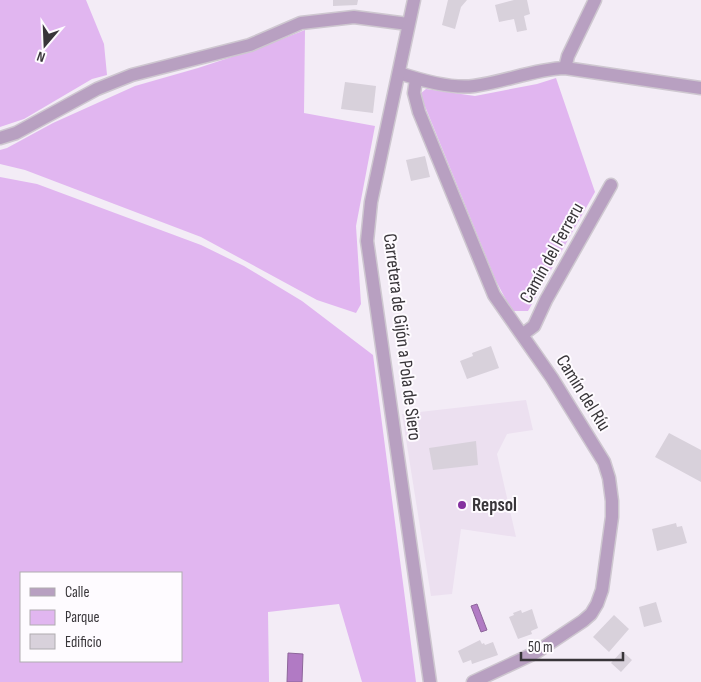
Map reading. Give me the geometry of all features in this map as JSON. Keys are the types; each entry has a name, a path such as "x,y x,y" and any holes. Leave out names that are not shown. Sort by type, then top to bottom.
{"street":[{"name":"Carretera de Gijón a Pola de Siero","path":"414,0 371,202 368,242 430,682"},
{"path":"565,68 568,56 596,0"},
{"path":"0,138 16,133 97,89 132,75 250,45 301,23 354,17 408,24"},
{"path":"399,73 416,79 458,86 474,86 550,68 565,68 701,88"},
{"name":"Camín del Ríu","path":"416,79 414,92 419,112 494,295 552,378 604,462 609,478 612,501 612,517 602,590 591,614 535,653 473,682"},
{"name":"Camín del Ferreru","path":"522,335 534,326 546,300 611,185"}],"shaded area":[{"name":"Repsol","path":"526,400 533,430 507,434 497,454 516,537 461,529 452,594 431,596 402,414"},
{"path":"477,604 487,630 481,632 471,606"},
{"path":"288,653 303,654 302,682 287,682"}],"green space":[{"path":"0,0 86,0 104,44 107,75 92,79 24,119 0,127"},
{"path":"305,30 304,113 375,126 356,226 361,304 356,313 317,300 201,237 25,170 0,164 0,150 53,123 135,86 256,49"},
{"path":"556,78 595,192 528,311 512,311 496,281 420,94 426,89 475,96 537,84"},
{"path":"0,177 37,184 201,245 244,266 302,301 373,355 416,682 362,682 339,604 268,612 269,682 0,682"}],"building":[{"path":"333,0 358,0 357,5 333,6"},
{"path":"448,0 467,0 461,7 455,29 442,25"},
{"path":"514,0 527,0 530,14 524,16 527,30 517,32 514,19 499,22 495,5"},
{"path":"345,82 376,86 373,113 341,109"},
{"path":"425,156 430,177 411,181 406,160"},
{"path":"491,346 499,368 467,379 460,361 473,356 472,353"},
{"path":"669,433 701,450 701,482 655,457"},
{"path":"476,441 478,465 433,470 429,448"},
{"path":"676,523 677,527 682,526 687,543 657,551 652,529"},
{"path":"656,602 662,622 644,627 639,607"},
{"path":"532,609 538,628 531,631 532,634 518,639 509,617 521,610 522,613"},
{"path":"614,615 629,629 609,652 593,637"},
{"path":"480,640 485,645 493,642 498,655 472,664 471,660 463,663 458,651"},
{"path":"622,651 632,660 621,672 611,663"}],"place":[{"name":"Repsol","path":"462,505"}]}
